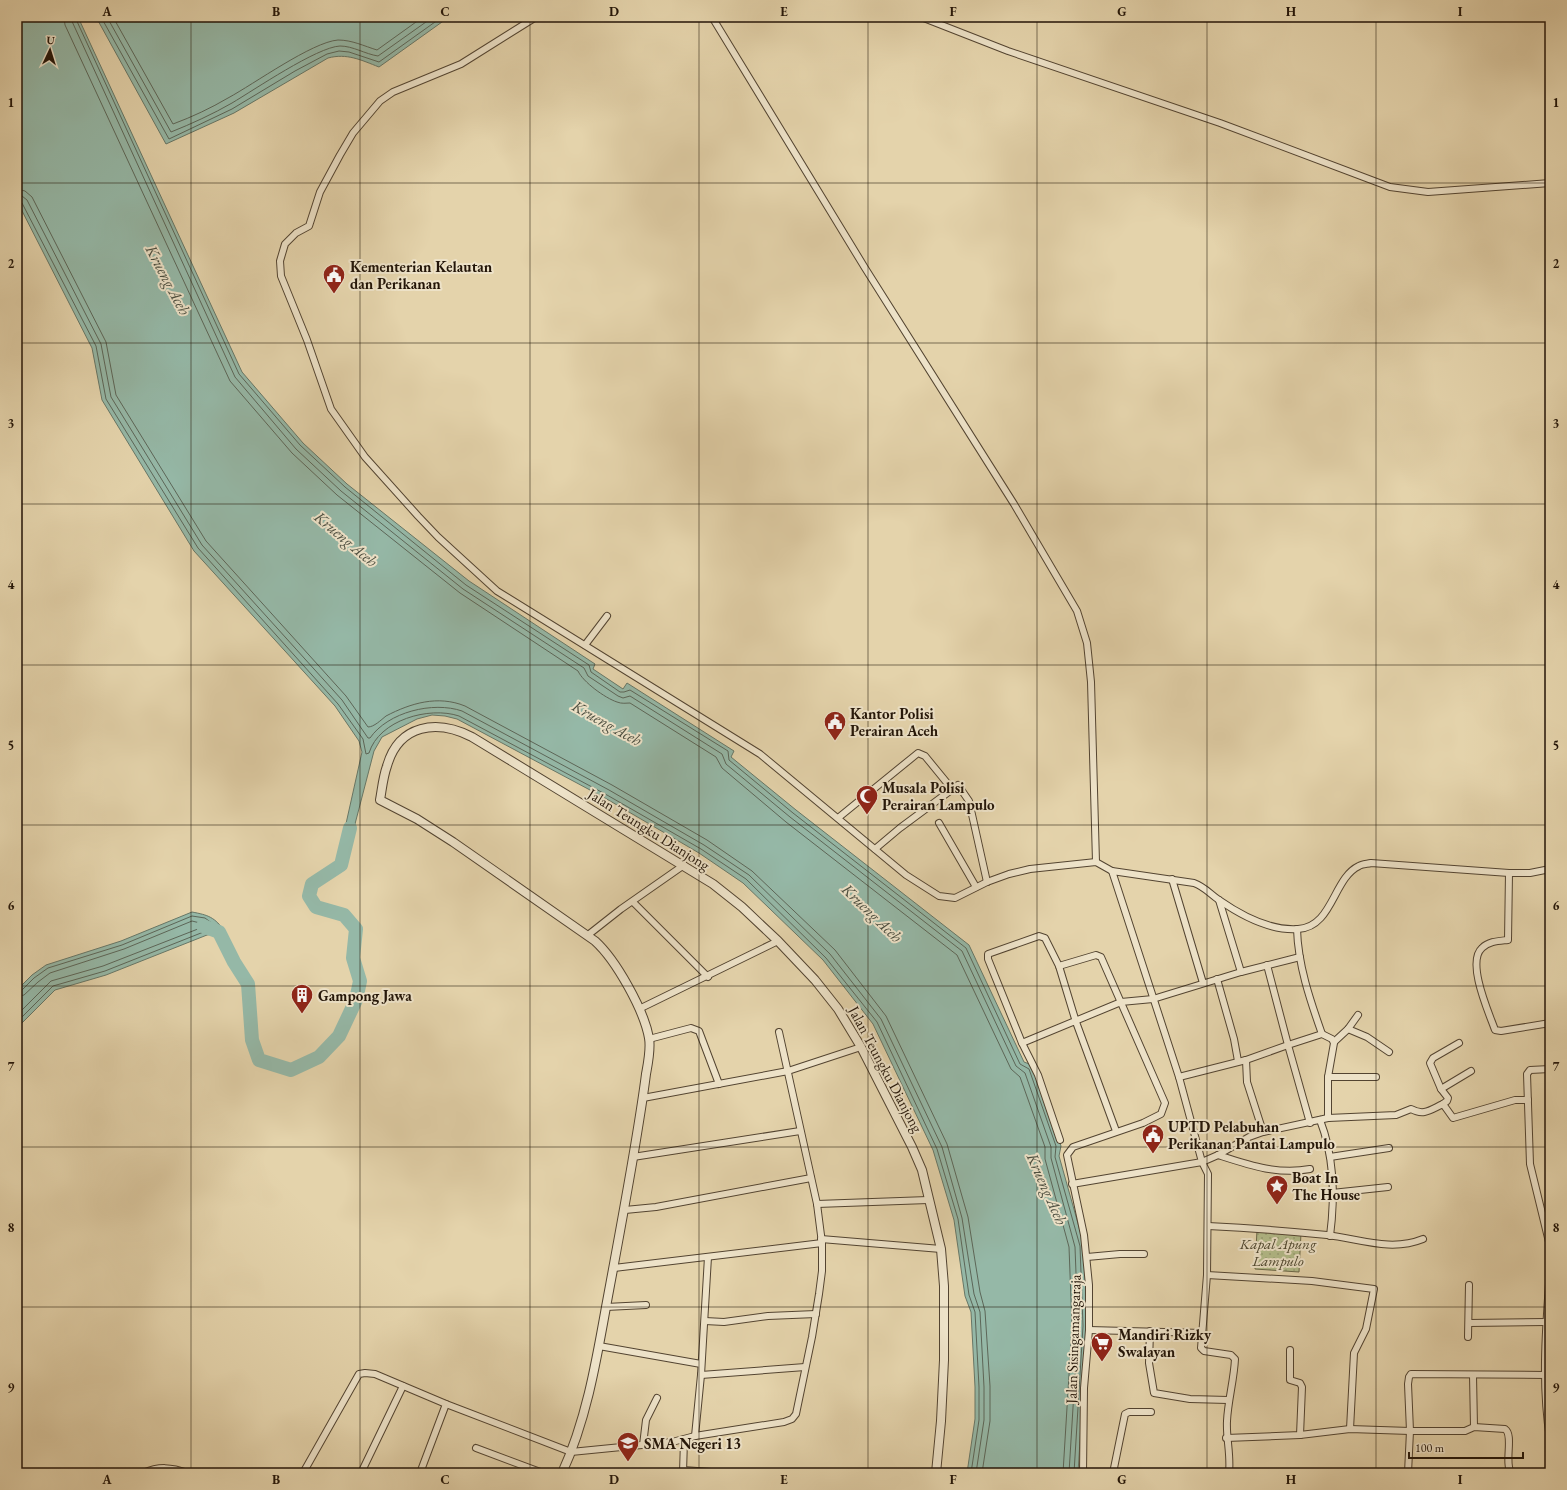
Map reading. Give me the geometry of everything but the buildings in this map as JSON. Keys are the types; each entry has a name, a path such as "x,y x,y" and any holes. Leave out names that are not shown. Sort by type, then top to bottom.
{"street":[{"path":"536,17 461,64 393,92 380,100 353,133 340,155 320,192 309,226 296,233 285,244 281,255 280,269 280,276 306,340 328,403 350,439 365,458 438,537 497,591 760,754 919,884 943,898 954,898 987,882 1018,871 1096,862 1112,871 1194,883 1204,887 1219,900 1251,919 1280,929 1297,929 1307,928 1314,925 1322,917 1351,872 1359,865 1371,863 1510,873 1530,873 1550,870"},
{"path":"712,17 865,268 1014,504 1077,611 1087,643 1090,676 1096,862"},
{"path":"921,17 1008,51 1220,122 1390,187 1428,192 1550,184"},
{"path":"585,645 607,616"},
{"name":"Jalan Teungku Dianjong","path":"588,935 453,842 417,819 380,800 387,766 396,746 404,738 415,730 427,727 451,728 472,737 684,865 727,894 778,941 827,995 862,1047 912,1146 922,1170 941,1249 944,1286 944,1360 941,1421 936,1473"},
{"path":"838,818 918,753 925,756 952,789"},
{"path":"875,849 900,828 958,785 969,801 987,882"},
{"path":"939,823 976,887"},
{"path":"562,1473 571,1452 588,1398 599,1346 625,1210 643,1098 649,1039 639,1009 629,988 604,950 588,935 684,865"},
{"path":"1112,871 1179,1077 1202,1162 1208,1174 1207,1275 1202,1350 1232,1355 1235,1359 1228,1400 1226,1438 1230,1464 1229,1473"},
{"path":"1510,873 1508,940 1490,943 1481,948 1477,956 1476,970 1495,1030 1500,1031 1550,1023"},
{"path":"1172,879 1203,983"},
{"path":"1219,900 1242,972"},
{"path":"633,902 708,977"},
{"path":"1297,929 1300,957 1310,998 1322,1034"},
{"path":"1059,966 1099,955 1121,1002 1164,1103 1161,1114 1143,1123 1116,1131 1076,1022 1059,966 1050,947 1042,936 1039,936 988,954 988,959 1022,1043 1038,1075 1060,1140"},
{"path":"639,1009 708,977 778,941"},
{"path":"1022,1043 1076,1022 1121,1002 1153,998 1300,957"},
{"path":"1267,965 1310,1123"},
{"path":"1217,979 1234,1039 1238,1061"},
{"path":"1334,1042 1348,1029 1358,1014"},
{"path":"649,1039 691,1028 699,1031 719,1084"},
{"path":"1348,1029 1367,1037 1389,1052"},
{"path":"303,1473 359,1374 365,1372 375,1374 446,1404 571,1452 684,1440 695,1436 784,1422 792,1419 796,1414 816,1314 822,1271 821,1241 817,1204 779,1032"},
{"path":"1179,1077 1246,1060 1322,1034 1332,1039 1335,1046 1328,1077 1328,1118"},
{"path":"1072,1184 1202,1162 1218,1155 1249,1137 1263,1132 1328,1118 1396,1115 1411,1109 1416,1113 1422,1113 1447,1101 1448,1098 1441,1089 1430,1063 1433,1058 1459,1043"},
{"path":"643,1098 788,1071 862,1047"},
{"path":"1246,1060 1247,1082 1263,1132"},
{"path":"1550,1069 1528,1071 1530,1164 1550,1246"},
{"path":"1441,1089 1471,1071"},
{"path":"1328,1077 1376,1077"},
{"path":"1443,1104 1453,1118 1515,1100 1528,1100"},
{"path":"1320,1120 1326,1136 1330,1157 1333,1214 1330,1236"},
{"path":"633,1157 800,1131"},
{"name":"Jalan Sisingamangaraja","path":"1083,1473 1084,1388 1089,1330 1087,1257 1084,1235 1067,1162 1070,1150 1073,1147 1116,1131"},
{"path":"1330,1157 1389,1148"},
{"path":"1218,1155 1268,1170 1293,1172 1310,1169"},
{"path":"625,1210 656,1207 811,1178"},
{"path":"1332,1193 1388,1187"},
{"path":"817,1204 928,1200"},
{"path":"1208,1226 1330,1236 1359,1242 1392,1245 1413,1243 1424,1239"},
{"path":"614,1268 708,1258 821,1241 941,1249"},
{"path":"1087,1257 1144,1254"},
{"path":"695,1436 705,1321 708,1258"},
{"path":"1550,1270 1546,1322 1547,1417 1550,1439"},
{"path":"1207,1275 1312,1281 1374,1289 1366,1329 1354,1353 1350,1429"},
{"path":"1468,1337 1469,1284"},
{"path":"606,1307 646,1305"},
{"path":"705,1321 724,1322 768,1316 816,1314"},
{"path":"1469,1323 1546,1322"},
{"path":"1089,1330 1202,1333"},
{"path":"1150,1331 1149,1363 1154,1393 1190,1399 1228,1400"},
{"path":"599,1346 701,1364"},
{"path":"1290,1350 1290,1380 1300,1383 1302,1387 1300,1435"},
{"path":"701,1375 805,1368"},
{"path":"1443,1473 1408,1472 1410,1432 1408,1377 1411,1374 1546,1375"},
{"path":"1473,1375 1474,1427"},
{"path":"361,1473 403,1386"},
{"path":"642,1445 646,1420 657,1398"},
{"path":"420,1473 446,1404"},
{"path":"1113,1473 1125,1414 1128,1412 1151,1412"},
{"path":"1226,1438 1300,1435 1350,1429 1410,1432 1465,1430 1474,1427 1505,1429 1508,1431 1508,1467 1511,1473"},
{"path":"684,1440 683,1471 724,1473"},
{"path":"476,1448 543,1473"},
{"path":"143,1473 154,1468 166,1467 188,1473"}],"green space":[{"name":"Kapal Apung Lampulo","path":"1257,1230 1301,1233 1299,1272 1255,1269"}],"water":[{"name":"Krueng Aceh","path":"17,17 78,17 242,372 303,443 347,484 469,581 595,664 593,669 623,689 627,683 734,751 731,757 796,810 969,945 1024,1062 1032,1065 1061,1146 1059,1156 1084,1245 1087,1326 1078,1473 967,1473 975,1419 971,1312 965,1296 954,1220 933,1150 873,1024 823,960 743,883 699,853 605,798 457,719 445,716 432,715 417,719 382,737 374,751 349,847 341,846 362,752 359,741 335,706 194,551 102,400 92,348 17,201"},
{"path":"96,17 449,17 379,67 348,57 341,56 328,58 234,113 166,144"},
{"path":"192,912 211,918 218,923 225,932 207,935 106,975 55,990 17,1028 17,990 32,975 46,965 121,941"}],"waterway":[{"path":"203,926 219,932 234,962 248,984 252,1040 259,1060 291,1070 319,1057 339,1036 356,1000 360,981 353,958 356,929 344,915 316,907 309,896 312,884 341,865 350,828"}],"place":[{"name":"Kementerian Kelautan dan Perikanan","path":"334,294"},
{"name":"Kantor Polisi Perairan Aceh","path":"835,742"},
{"name":"Musala Polisi Perairan Lampulo","path":"867,816"},
{"name":"Gampong Jawa","path":"302,1014"},
{"name":"UPTD Pelabuhan Perikanan Pantai Lampulo","path":"1153,1154"},
{"name":"Boat In The House","path":"1277,1206"},
{"name":"Mandiri Rizky Swalayan","path":"1102,1362"},
{"name":"SMA Negeri 13","path":"628,1462"}]}
